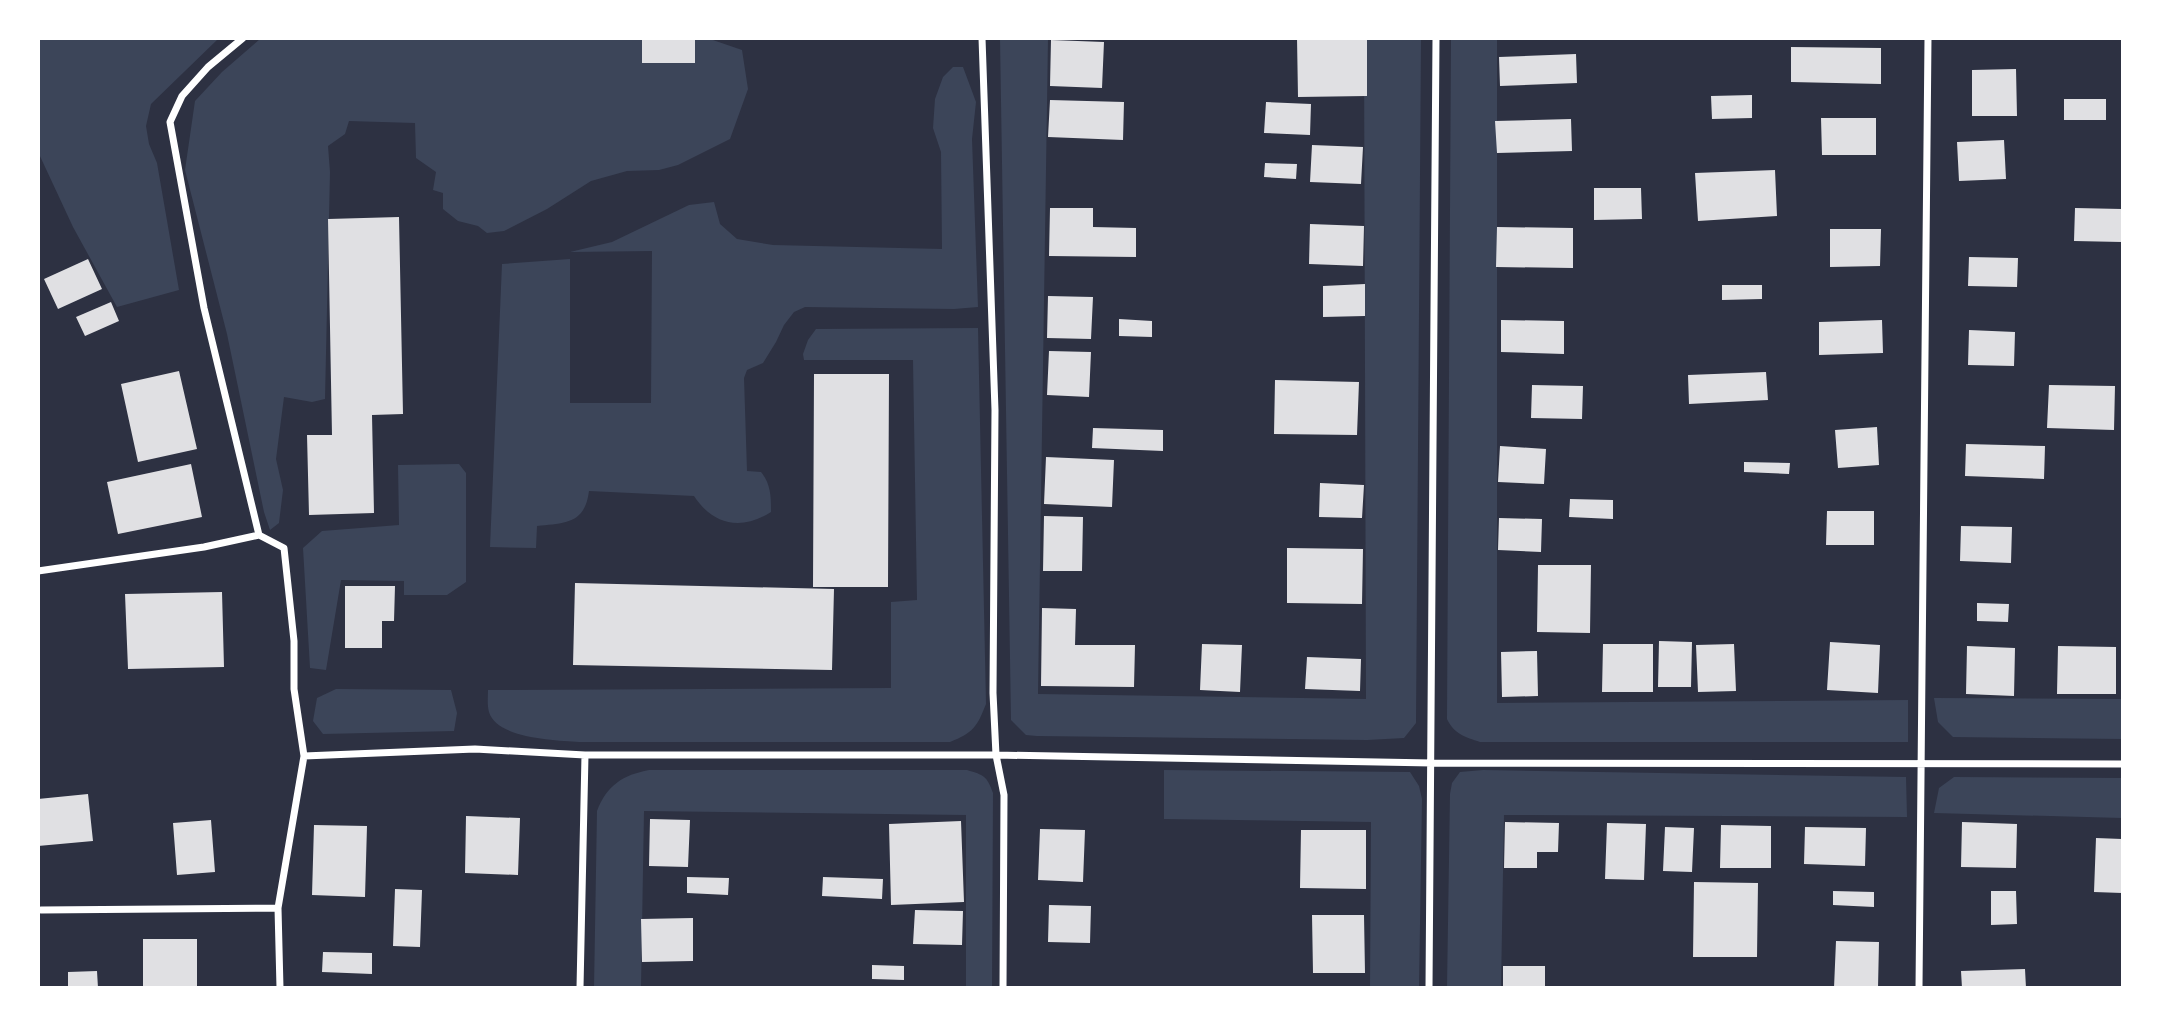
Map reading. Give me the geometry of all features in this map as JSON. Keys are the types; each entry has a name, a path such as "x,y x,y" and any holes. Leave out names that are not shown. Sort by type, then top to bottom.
{"street":[{"path":"243,38 208,67 183,96 170,122 204,308 259,536"},
{"path":"982,38 995,410 993,693 996,755 1004,795 1003,988"},
{"path":"1429,988 1436,38"},
{"path":"1919,988 1928,38"},
{"path":"38,571 204,547 259,536 285,548 294,641 293,689 304,756 278,908 280,988"},
{"path":"304,756 475,749 585,755 996,755 1432,763 2123,764"},
{"path":"580,988 585,755"},
{"path":"41,910 278,908"}],"shaded area":[{"path":"707,38 742,50 748,89 730,139 678,165 659,170 627,171 591,181 547,209 504,231 487,233 478,226 458,221 443,209 443,193 433,190 436,172 416,158 415,123 349,121 345,134 328,146 330,172 325,399 312,402 284,397 276,459 283,490 279,523 270,530 227,334 185,170 195,101 222,72 260,39"},
{"path":"38,39 218,39 151,104 146,126 149,144 157,163 179,290 117,307 73,227 39,154"},
{"path":"1000,39 1048,39 1038,694 1366,699 1364,39 1421,39 1416,723 1404,738 1367,740 1037,736 1026,735 1011,720"},
{"path":"1451,39 1497,39 1497,703 1908,700 1908,742 1480,742 1461,734 1450,724 1447,719"},
{"path":"953,67 963,67 976,102 972,139 978,307 805,307 794,312 763,363 747,370 744,378 747,471 761,472 769,486 771,512 760,518 738,523 719,519 694,496 589,491 587,502 578,516 565,522 537,526 536,548 490,547 502,264 570,259 570,403 651,403 652,251 570,252 612,242 689,205 714,202 720,224 737,239 773,245 942,249 941,152 933,128 935,99 943,77"},
{"path":"978,328 986,704 977,724 969,732 950,742 579,742 515,733 494,721 488,709 488,690 891,688 891,602 917,600 913,360 804,360 803,354 816,329"},
{"path":"459,464 466,473 466,582 447,595 404,595 404,581 341,580 326,670 310,668 303,548 322,531 399,525 398,465"},
{"path":"336,689 451,690 457,713 454,731 323,734 313,721 317,698"},
{"path":"1934,698 2122,699 2122,739 1953,737 1938,722"},
{"path":"649,770 967,770 981,775 987,780 993,793 992,987 966,987 966,815 644,811 641,987 594,988 597,811 606,794 617,783 631,775"},
{"path":"1164,770 1410,772 1419,786 1422,799 1419,987 1370,987 1371,822 1164,819"},
{"path":"1483,770 1906,777 1907,817 1504,815 1501,987 1447,987 1450,794 1452,783 1460,772"},
{"path":"1954,777 2122,778 2122,818 1934,813 1939,788"}],"building":[{"path":"1297,38 1367,38 1367,96 1298,97"},
{"path":"642,39 695,39 695,63 642,63"},
{"path":"1051,40 1104,42 1102,88 1050,86"},
{"path":"1791,47 1881,48 1881,84 1791,82"},
{"path":"1576,54 1577,83 1500,86 1499,57"},
{"path":"2016,69 2017,116 1972,116 1972,70"},
{"path":"1752,95 1752,118 1712,119 1711,96"},
{"path":"2064,99 2106,99 2106,120 2064,120"},
{"path":"1050,100 1124,102 1123,140 1048,137"},
{"path":"1266,102 1311,104 1310,135 1264,133"},
{"path":"1821,118 1876,118 1876,155 1822,155"},
{"path":"1571,119 1572,151 1497,153 1495,121"},
{"path":"2004,140 2006,179 1959,181 1957,142"},
{"path":"1312,145 1363,147 1361,184 1310,182"},
{"path":"1265,163 1297,164 1296,179 1264,177"},
{"path":"1775,170 1777,216 1698,221 1695,173"},
{"path":"1594,188 1641,188 1642,219 1594,220"},
{"path":"1050,208 1093,208 1093,227 1136,228 1136,257 1049,256"},
{"path":"2075,208 2122,209 2122,242 2074,241"},
{"path":"399,217 403,414 372,415 374,513 309,515 307,435 332,435 328,219"},
{"path":"1310,224 1364,226 1363,266 1309,264"},
{"path":"1497,227 1573,228 1573,268 1496,267"},
{"path":"1830,229 1881,229 1880,266 1830,267"},
{"path":"1969,257 2018,258 2017,287 1968,286"},
{"path":"88,259 102,289 58,309 44,279"},
{"path":"1365,284 1365,316 1323,317 1323,286"},
{"path":"1722,285 1762,285 1762,299 1722,300"},
{"path":"1048,296 1093,297 1091,339 1047,338"},
{"path":"111,302 119,321 85,336 76,317"},
{"path":"1119,319 1152,321 1152,337 1119,336"},
{"path":"1501,320 1564,321 1564,354 1501,352"},
{"path":"1882,320 1883,353 1819,355 1819,322"},
{"path":"1969,330 2015,332 2014,366 1968,365"},
{"path":"1049,351 1091,352 1089,397 1047,395"},
{"path":"179,371 197,449 138,462 121,384"},
{"path":"1766,372 1768,400 1689,404 1688,375"},
{"path":"814,374 889,374 888,587 813,587"},
{"path":"1275,380 1359,382 1357,435 1274,434"},
{"path":"1532,385 1583,386 1582,419 1531,418"},
{"path":"2049,385 2115,386 2114,430 2047,428"},
{"path":"1877,427 1879,465 1838,468 1835,430"},
{"path":"1093,428 1163,430 1163,451 1092,448"},
{"path":"1966,444 2045,446 2044,479 1965,476"},
{"path":"1500,446 1546,449 1544,484 1498,482"},
{"path":"1046,457 1114,460 1112,507 1044,504"},
{"path":"1744,462 1790,463 1789,474 1744,472"},
{"path":"191,464 202,517 118,534 107,482"},
{"path":"1320,483 1364,485 1362,518 1319,517"},
{"path":"1570,499 1613,500 1613,519 1569,517"},
{"path":"1827,511 1874,511 1874,545 1826,545"},
{"path":"1044,516 1083,517 1082,571 1043,571"},
{"path":"1499,518 1542,519 1541,552 1498,550"},
{"path":"1961,526 2012,527 2011,563 1960,561"},
{"path":"1287,548 1363,549 1362,604 1287,603"},
{"path":"1538,565 1591,565 1590,633 1537,632"},
{"path":"575,583 834,589 832,670 573,665"},
{"path":"345,586 395,586 394,621 382,621 382,648 345,648"},
{"path":"222,592 224,667 128,669 125,594"},
{"path":"1977,603 2009,604 2008,622 1977,621"},
{"path":"1042,608 1076,609 1075,645 1135,645 1134,687 1041,686"},
{"path":"1659,641 1692,642 1691,687 1658,687"},
{"path":"1830,642 1880,645 1878,693 1827,690"},
{"path":"1202,644 1242,645 1240,692 1200,690"},
{"path":"1603,644 1653,644 1653,692 1602,692"},
{"path":"1734,644 1736,691 1698,692 1696,645"},
{"path":"1967,646 2015,648 2014,696 1966,694"},
{"path":"2058,646 2116,647 2116,694 2057,694"},
{"path":"1537,651 1538,696 1502,697 1501,652"},
{"path":"1307,657 1361,659 1360,691 1305,689"},
{"path":"88,794 93,841 38,846 38,799"},
{"path":"466,816 520,818 518,875 465,873"},
{"path":"650,819 690,820 688,867 649,866"},
{"path":"211,820 215,872 177,875 173,823"},
{"path":"961,821 964,902 891,905 889,824"},
{"path":"1505,822 1559,823 1558,852 1537,852 1537,868 1504,868"},
{"path":"1962,822 2017,824 2016,868 1961,867"},
{"path":"1607,823 1646,824 1644,880 1605,879"},
{"path":"314,825 367,826 365,897 312,895"},
{"path":"1721,825 1771,826 1771,868 1720,868"},
{"path":"1665,827 1694,828 1692,872 1663,871"},
{"path":"1805,827 1866,828 1865,866 1804,864"},
{"path":"1040,829 1085,830 1083,882 1038,880"},
{"path":"1301,830 1366,830 1366,889 1300,888"},
{"path":"2096,838 2122,839 2122,893 2094,892"},
{"path":"687,877 729,878 728,895 687,893"},
{"path":"823,877 883,879 882,899 822,896"},
{"path":"1694,882 1758,883 1757,957 1693,957"},
{"path":"395,889 422,890 420,947 393,946"},
{"path":"1833,891 1874,892 1874,907 1833,905"},
{"path":"1991,891 2016,891 2017,924 1991,925"},
{"path":"1049,905 1091,906 1090,943 1048,942"},
{"path":"915,910 963,911 962,945 913,944"},
{"path":"1312,915 1364,915 1365,973 1313,973"},
{"path":"693,918 693,961 642,962 641,919"},
{"path":"143,939 197,939 197,988 143,988"},
{"path":"1836,941 1879,942 1878,988 1834,988"},
{"path":"323,952 372,953 372,974 322,972"},
{"path":"872,965 904,966 904,980 872,979"},
{"path":"1503,966 1545,966 1545,988 1503,988"},
{"path":"2025,969 2026,988 1962,988 1961,971"},
{"path":"97,971 98,988 68,988 68,972"}]}
